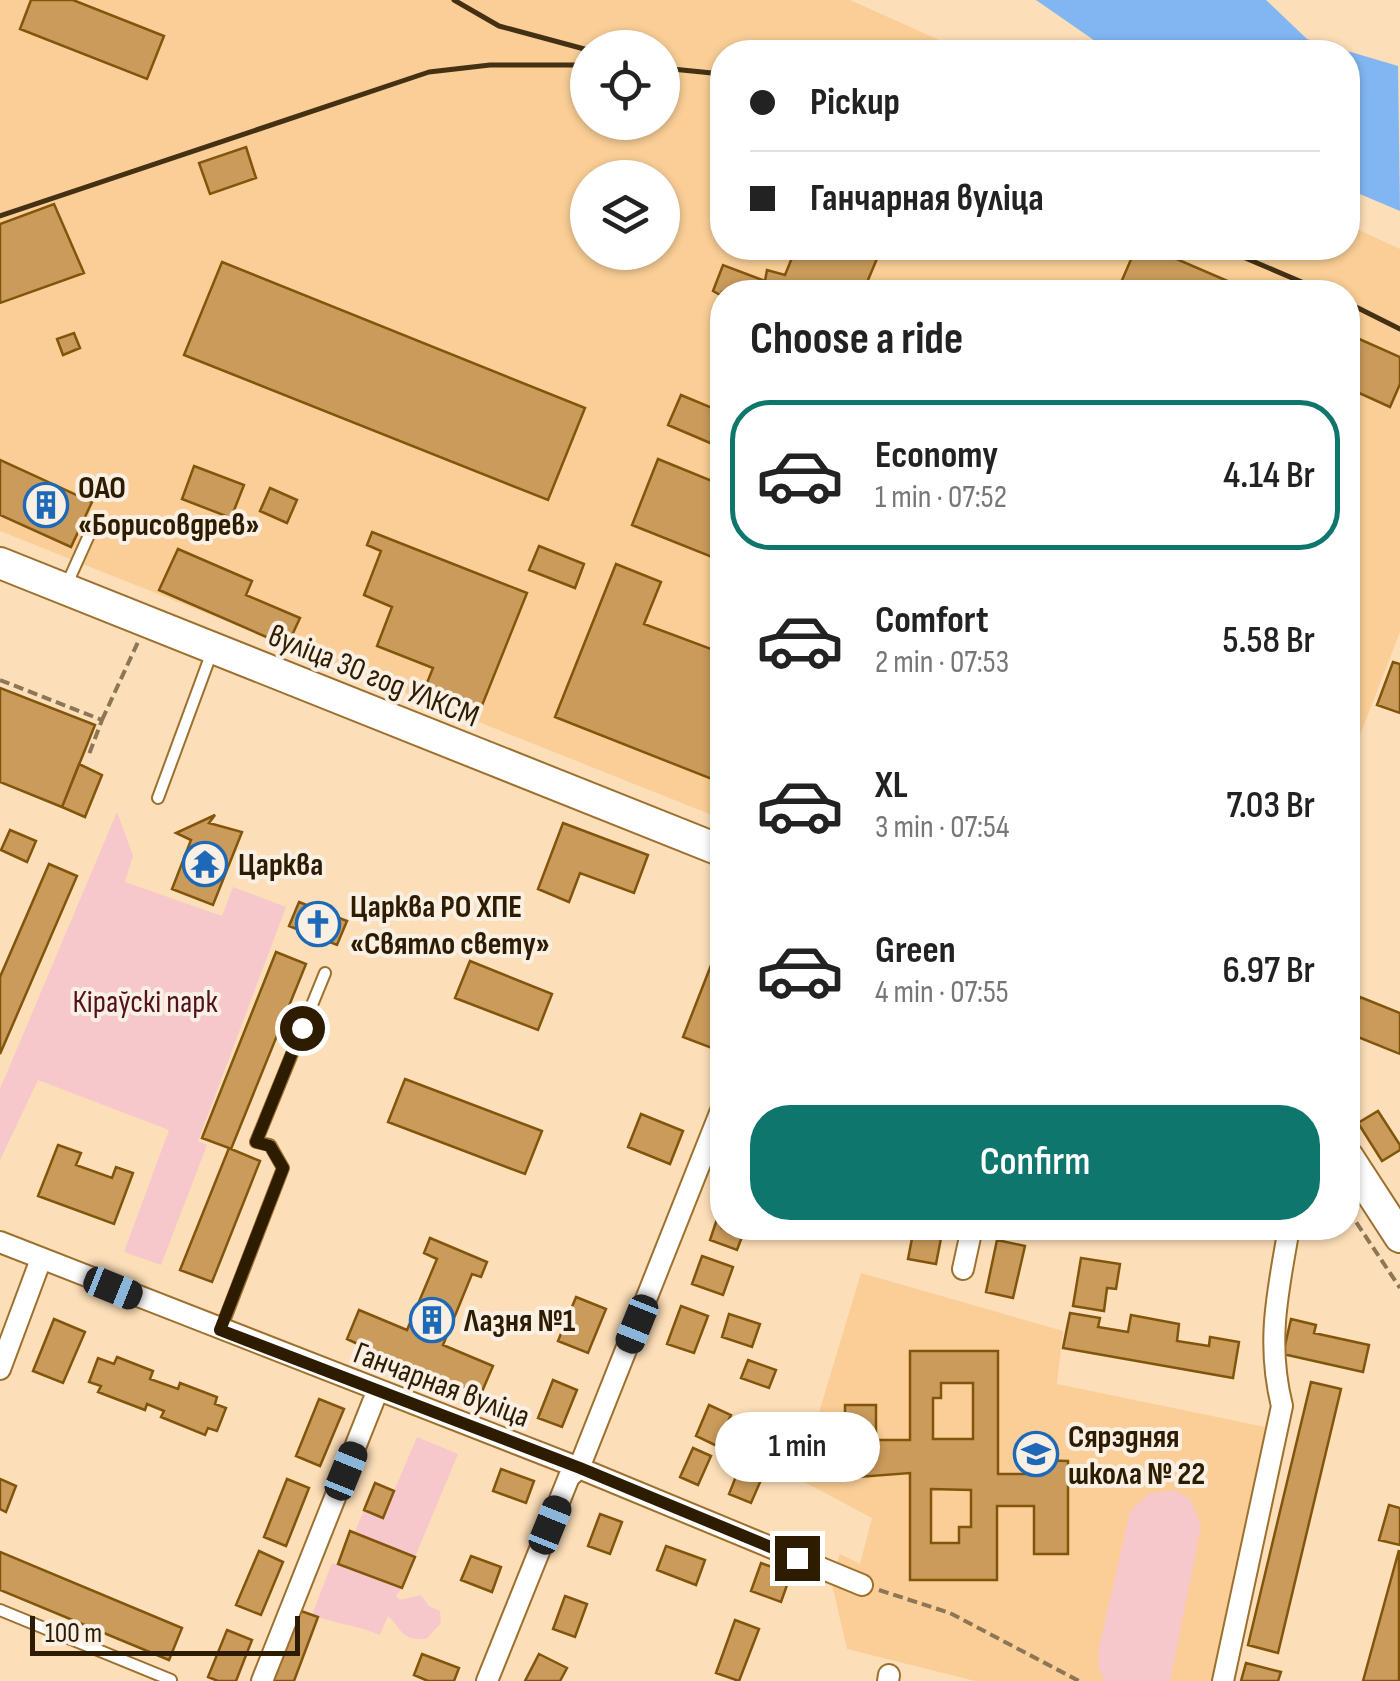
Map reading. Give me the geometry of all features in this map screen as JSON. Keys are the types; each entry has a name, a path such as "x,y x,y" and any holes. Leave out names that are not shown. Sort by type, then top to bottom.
{"main road":[{"name":"вуліца 30 год УЛКСМ","path":"0,563 710,846"},
{"path":"1360,1175 1400,1237"}],"street":[{"path":"487,1681 570,1478 580,1468 710,1138"},
{"path":"963,1268 969,1240"},
{"path":"1223,1681 1282,1406 1272,1343 1287,1240"},
{"name":"Ганчарная вуліца","path":"0,1242 580,1468 862,1586"},
{"path":"0,1369 42,1259"},
{"path":"262,1681 377,1392"}],"lane":[{"path":"65,589 89,535"},
{"path":"158,798 214,648"},
{"path":"220,1330 283,1168 270,1146 256,1142 325,973"},
{"path":"0,1610 170,1680"}],"path":[{"path":"88,758 141,636"},
{"path":"0,680 102,720"},
{"path":"1360,1228 1400,1288"},
{"path":"862,1586 950,1613 1078,1681"}],"shaded area":[{"path":"0,0 850,0 939,40 710,40 710,260 1360,260 1360,231 1400,249 1400,632 1360,735 1360,280 710,280 710,814 0,531"},
{"name":"Сярэдняя школа № 22","path":"861,1273 1063,1331 1057,1384 1270,1428 1214,1681 975,1681 847,1649 831,1580 840,1554 860,1564 872,1518 799,1479"}],"green space":[{"name":"Кіраўскі парк","path":"117,812 133,856 125,882 222,916 233,887 286,907 198,1141 207,1145 161,1265 124,1252 169,1130 38,1080 0,1160 0,1089"},
{"path":"417,1437 458,1454 415,1557 355,1532 364,1510 383,1517"},
{"path":"1175,1490 1191,1500 1201,1526 1170,1681 1104,1681 1098,1665 1099,1648 1130,1511 1148,1494"},
{"path":"332,1563 402,1588 396,1596 400,1600 421,1595 429,1606 440,1611 441,1623 426,1639 418,1639 403,1633 388,1616 380,1635 312,1615"}],"water":[{"path":"1036,0 1266,0 1310,40 1094,40"},
{"path":"1360,55 1398,66 1400,211 1360,194"}],"building":[{"path":"31,0 73,0 164,36 147,79 20,29"},
{"path":"246,147 256,178 210,194 199,163"},
{"path":"54,204 84,273 0,303 0,224"},
{"path":"791,260 876,260 868,280 765,280 767,270 785,275"},
{"path":"1131,260 1179,260 1225,280 1122,280"},
{"path":"222,262 585,408 548,500 184,355"},
{"path":"723,265 762,280 717,280"},
{"path":"74,333 80,348 63,355 57,339"},
{"path":"1360,339 1400,357 1400,384 1390,407 1360,393"},
{"path":"681,395 710,407 710,443 668,425"},
{"path":"658,459 710,480 710,556 632,525"},
{"name":"ОАО «Борисовдрев»","path":"0,460 92,502 71,547 0,515"},
{"path":"194,466 244,485 231,518 182,499"},
{"path":"270,488 297,500 287,523 260,511"},
{"path":"372,532 527,593 481,708 452,697 448,708 421,698 433,668 377,646 392,607 364,595 381,551 367,545"},
{"path":"539,546 584,564 575,588 529,570"},
{"path":"178,549 252,581 246,595 300,618 287,646 159,590"},
{"path":"616,564 661,582 644,624 710,649 710,778 555,717"},
{"path":"1393,662 1400,664 1400,713 1377,705"},
{"path":"0,688 95,725 62,807 0,782"},
{"path":"79,764 102,775 85,817 62,807"},
{"name":"Царква","path":"215,815 209,823 242,832 213,905 172,889 191,840 176,833"},
{"path":"563,823 648,855 634,893 580,873 569,902 538,889"},
{"path":"10,830 36,841 27,862 1,850"},
{"path":"49,864 77,876 0,1054 0,977"},
{"name":"Царква РО ХПЕ «Святло свету»","path":"299,902 347,921 337,945 289,926"},
{"path":"276,952 306,964 231,1149 260,1161 212,1282 180,1270 229,1148 202,1138"},
{"path":"470,961 552,994 538,1030 455,998"},
{"path":"710,968 710,1047 683,1037"},
{"path":"1360,997 1400,1013 1400,1054 1360,1038"},
{"path":"405,1079 542,1131 525,1174 388,1122"},
{"path":"1378,1111 1400,1150 1382,1161 1360,1122"},
{"path":"641,1114 683,1131 670,1164 628,1147"},
{"path":"58,1145 81,1153 76,1165 112,1178 116,1167 133,1173 114,1224 38,1196"},
{"name":"Лазня №1","path":"430,1238 487,1262 481,1277 472,1274 443,1345 493,1366 481,1394 442,1378 440,1382 347,1339 359,1310 407,1330 437,1259 424,1253"},
{"path":"710,1240 741,1240 737,1250"},
{"path":"912,1240 941,1240 936,1264 908,1259"},
{"path":"997,1240 1025,1246 1013,1298 986,1292"},
{"path":"702,1256 733,1267 723,1295 692,1284"},
{"path":"1081,1258 1120,1264 1116,1289 1107,1288 1104,1311 1073,1306"},
{"path":"576,1297 606,1309 588,1353 558,1341"},
{"path":"681,1306 708,1316 694,1353 667,1344"},
{"path":"1070,1313 1100,1318 1098,1327 1128,1332 1131,1315 1179,1324 1177,1341 1209,1346 1210,1337 1239,1342 1233,1378 1063,1348"},
{"path":"729,1314 760,1324 752,1347 722,1337"},
{"path":"54,1319 85,1332 63,1383 33,1371"},
{"path":"1291,1319 1316,1325 1314,1333 1369,1345 1363,1372 1283,1354"},
{"path":"910,1351 998,1351 998,1474 1034,1474 1034,1460 1068,1461 1068,1554 1034,1554 1034,1506 997,1506 997,1580 910,1580 910,1473 845,1478 845,1405 876,1405 876,1440 910,1440","holes":["941,1383 973,1383 973,1439 933,1439 933,1398 941,1398","931,1489 971,1490 971,1527 959,1527 959,1543 931,1543"]},
{"path":"117,1357 153,1371 150,1379 178,1389 180,1383 217,1397 215,1404 226,1408 217,1431 208,1428 205,1435 161,1417 164,1411 147,1404 145,1410 98,1392 101,1386 89,1382 98,1358 114,1364"},
{"path":"748,1360 776,1370 769,1388 741,1378"},
{"path":"553,1380 577,1390 562,1427 538,1418"},
{"path":"1311,1382 1341,1389 1278,1653 1248,1645"},
{"path":"319,1399 344,1409 320,1466 296,1456"},
{"path":"709,1405 731,1415 717,1446 696,1436"},
{"path":"693,1448 711,1456 698,1485 680,1477"},
{"path":"501,1469 534,1481 526,1503 493,1491"},
{"path":"738,1471 761,1480 751,1503 729,1494"},
{"path":"0,1479 16,1486 6,1512 0,1509"},
{"path":"287,1479 309,1488 286,1546 264,1537"},
{"path":"375,1483 394,1491 383,1518 364,1510"},
{"path":"1389,1505 1400,1508 1400,1545 1379,1540"},
{"path":"600,1514 622,1522 610,1554 588,1546"},
{"path":"350,1531 415,1557 402,1588 338,1564"},
{"path":"666,1546 705,1560 696,1585 657,1570"},
{"path":"1399,1550 1399,1681 1363,1681"},
{"path":"259,1551 283,1562 261,1615 236,1605"},
{"path":"0,1552 182,1628 169,1660 0,1590"},
{"path":"471,1556 501,1567 492,1592 461,1580"},
{"path":"761,1563 791,1574 781,1602 751,1591"},
{"path":"565,1596 587,1604 575,1637 553,1629"},
{"path":"301,1611 318,1617 294,1681 273,1681"},
{"path":"735,1620 759,1629 739,1681 716,1673"},
{"path":"227,1630 252,1640 236,1681 218,1681 208,1677"},
{"path":"422,1654 459,1668 454,1681 428,1681 414,1675"},
{"path":"539,1654 567,1668 560,1681 525,1681"},
{"path":"1246,1663 1281,1672 1278,1681 1241,1681"}],"railway":[{"path":"454,0 499,26 570,45"},
{"path":"0,216 429,72 490,65 570,65"},
{"path":"680,70 710,73"},
{"path":"1250,260 1297,280"},
{"path":"1360,309 1400,329"}],"place":[{"name":"ОАО «Борисовдрев»","path":"46,505"},
{"name":"Царква","path":"205,864"},
{"name":"Царква РО ХПЕ «Святло свету»","path":"318,924"},
{"name":"Лазня №1","path":"432,1320"},
{"name":"Сярэдняя школа № 22","path":"1036,1454"}],"route":[{"path":"302,1028 256,1142 270,1146 283,1168 220,1330 580,1468 797,1558"}]}
